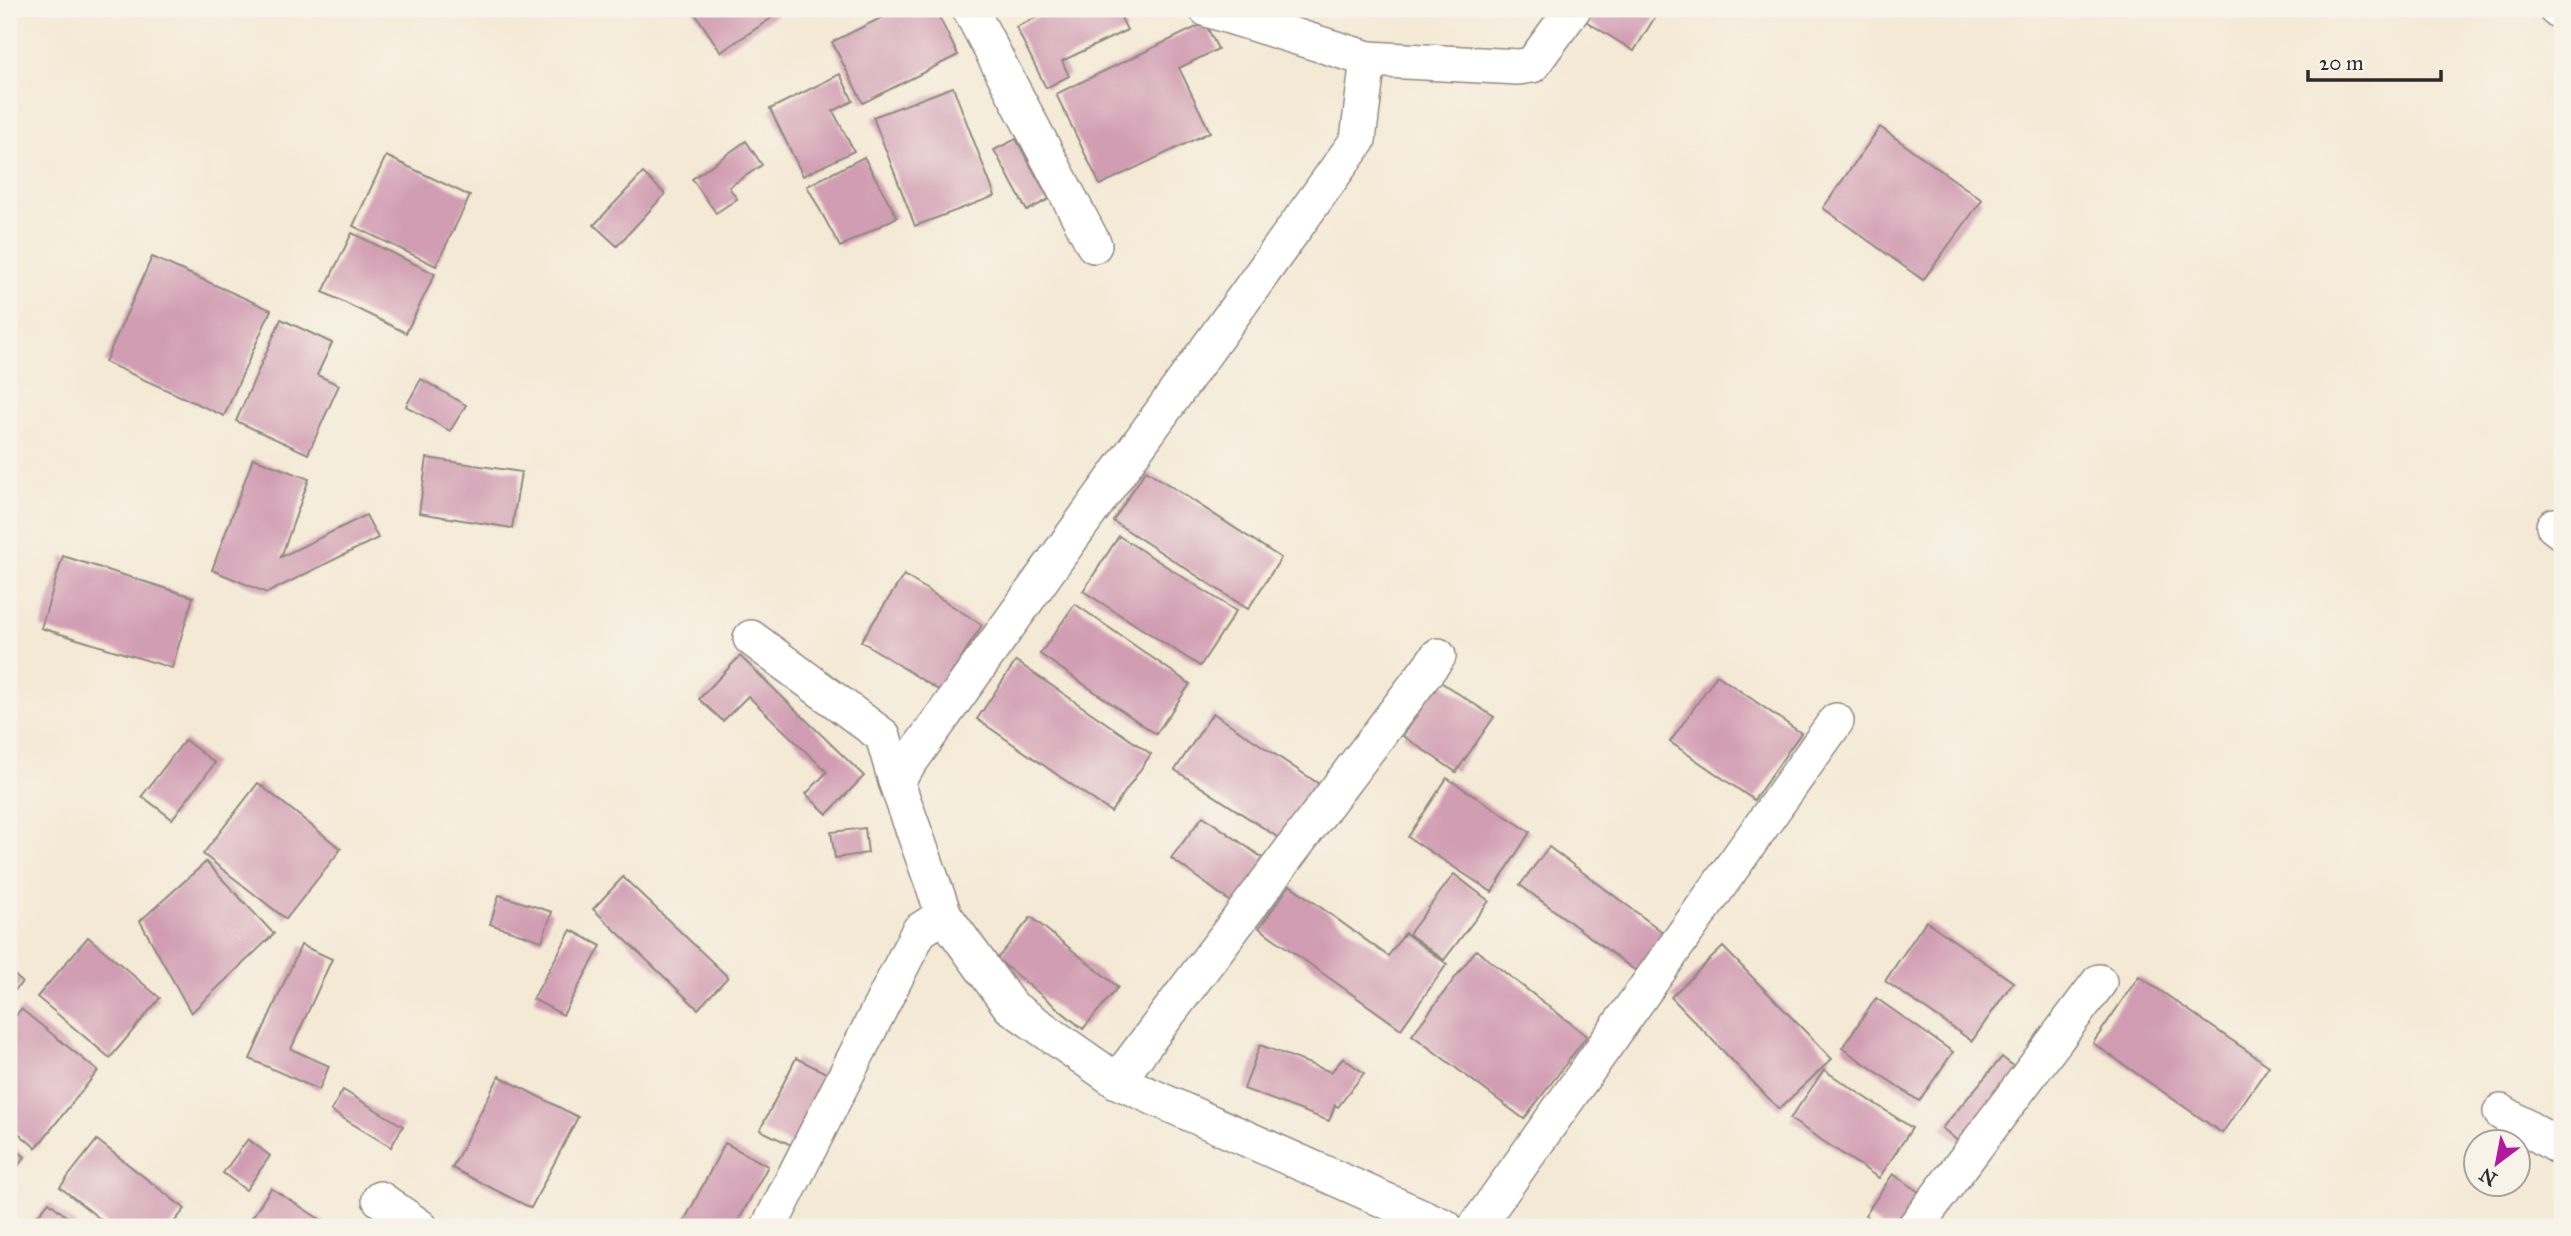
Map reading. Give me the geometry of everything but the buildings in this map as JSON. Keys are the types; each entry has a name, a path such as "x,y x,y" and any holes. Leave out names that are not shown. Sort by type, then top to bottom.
{"street":[{"path":"970,9 1094,245"},
{"path":"1206,9 1368,60 1518,67 1532,65 1573,9"},
{"path":"2556,9 2562,12"},
{"path":"896,781 1359,141 1368,60"},
{"path":"751,638 883,736 896,781 944,915 1010,1006 1117,1081 1445,1227"},
{"path":"1117,1081 1438,656"},
{"path":"1476,1227 1836,721"},
{"path":"769,1227 919,931 944,915"},
{"path":"1915,1227 2099,982"},
{"path":"2501,1112 2562,1149"},
{"path":"380,1199 421,1227"}]}
